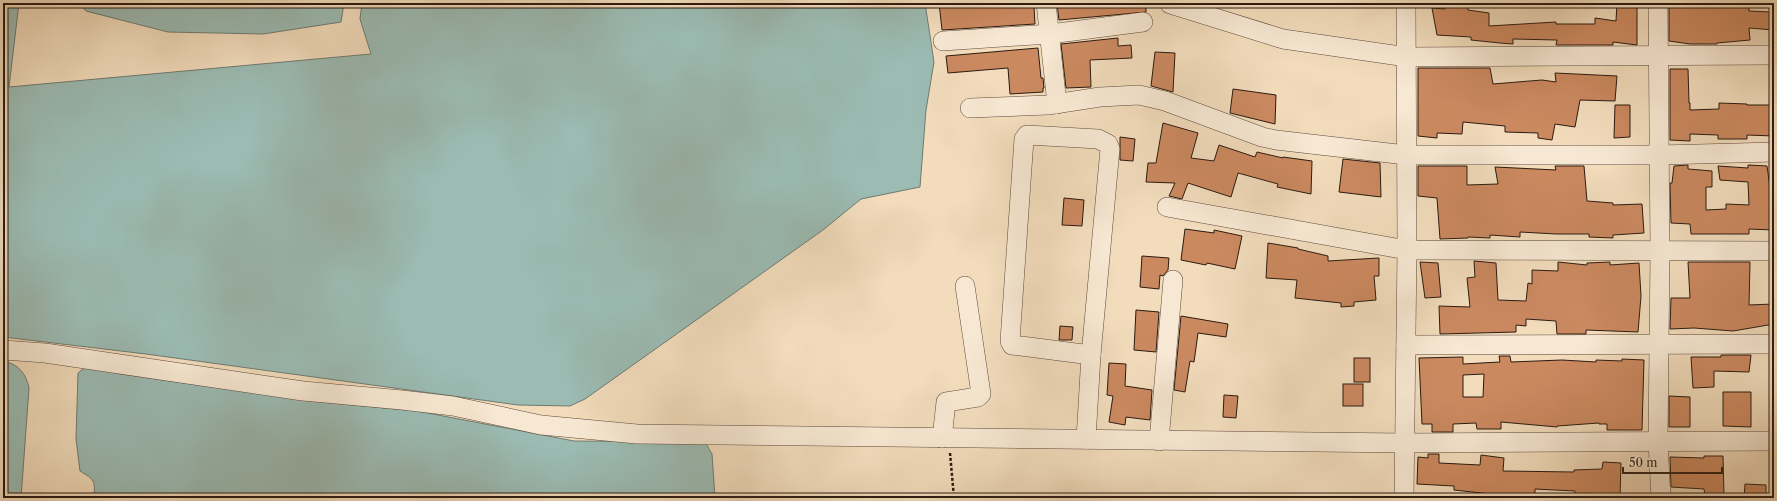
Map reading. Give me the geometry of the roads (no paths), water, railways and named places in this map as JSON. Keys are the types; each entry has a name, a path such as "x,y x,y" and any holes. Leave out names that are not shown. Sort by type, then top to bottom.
{"street":[{"path":"1046,3 1057,104"},
{"path":"1404,498 1407,250 1406,3"},
{"path":"1658,3 1660,155 1660,345 1658,442 1660,498"},
{"path":"1170,4 1283,39 1407,57 1774,56"},
{"path":"943,42 1050,34 1143,22"},
{"path":"970,108 1057,104 1100,97 1139,95 1165,101 1262,137 1276,140 1406,155 1660,155 1774,152"},
{"path":"1086,439 1091,355 1110,147 1108,144 1098,139 1027,136 1024,139 1009,335 1010,343 1021,346 1091,355"},
{"path":"1167,207 1407,250 1774,251"},
{"path":"1159,441 1172,280"},
{"path":"946,438 947,402 978,398 981,394 965,286"},
{"path":"1406,345 1774,344"},
{"path":"3,350 44,353 303,391 453,406 541,425 637,434 1405,443 1774,441"}],"water":[{"path":"3,3 19,3 9,87 371,54 360,19 362,3 925,3 934,62 926,110 920,187 861,199 823,230 585,399 570,406 518,405 146,354 3,337"},
{"path":"78,3 344,3 341,22 263,34 168,32 86,11"},
{"path":"3,361 13,364 20,370 26,378 29,388 21,498 3,498"},
{"path":"91,367 121,374 311,401 417,411 574,441 705,442 712,454 715,498 94,498 93,481 89,476 80,471 76,439 78,373 83,369"}]}
